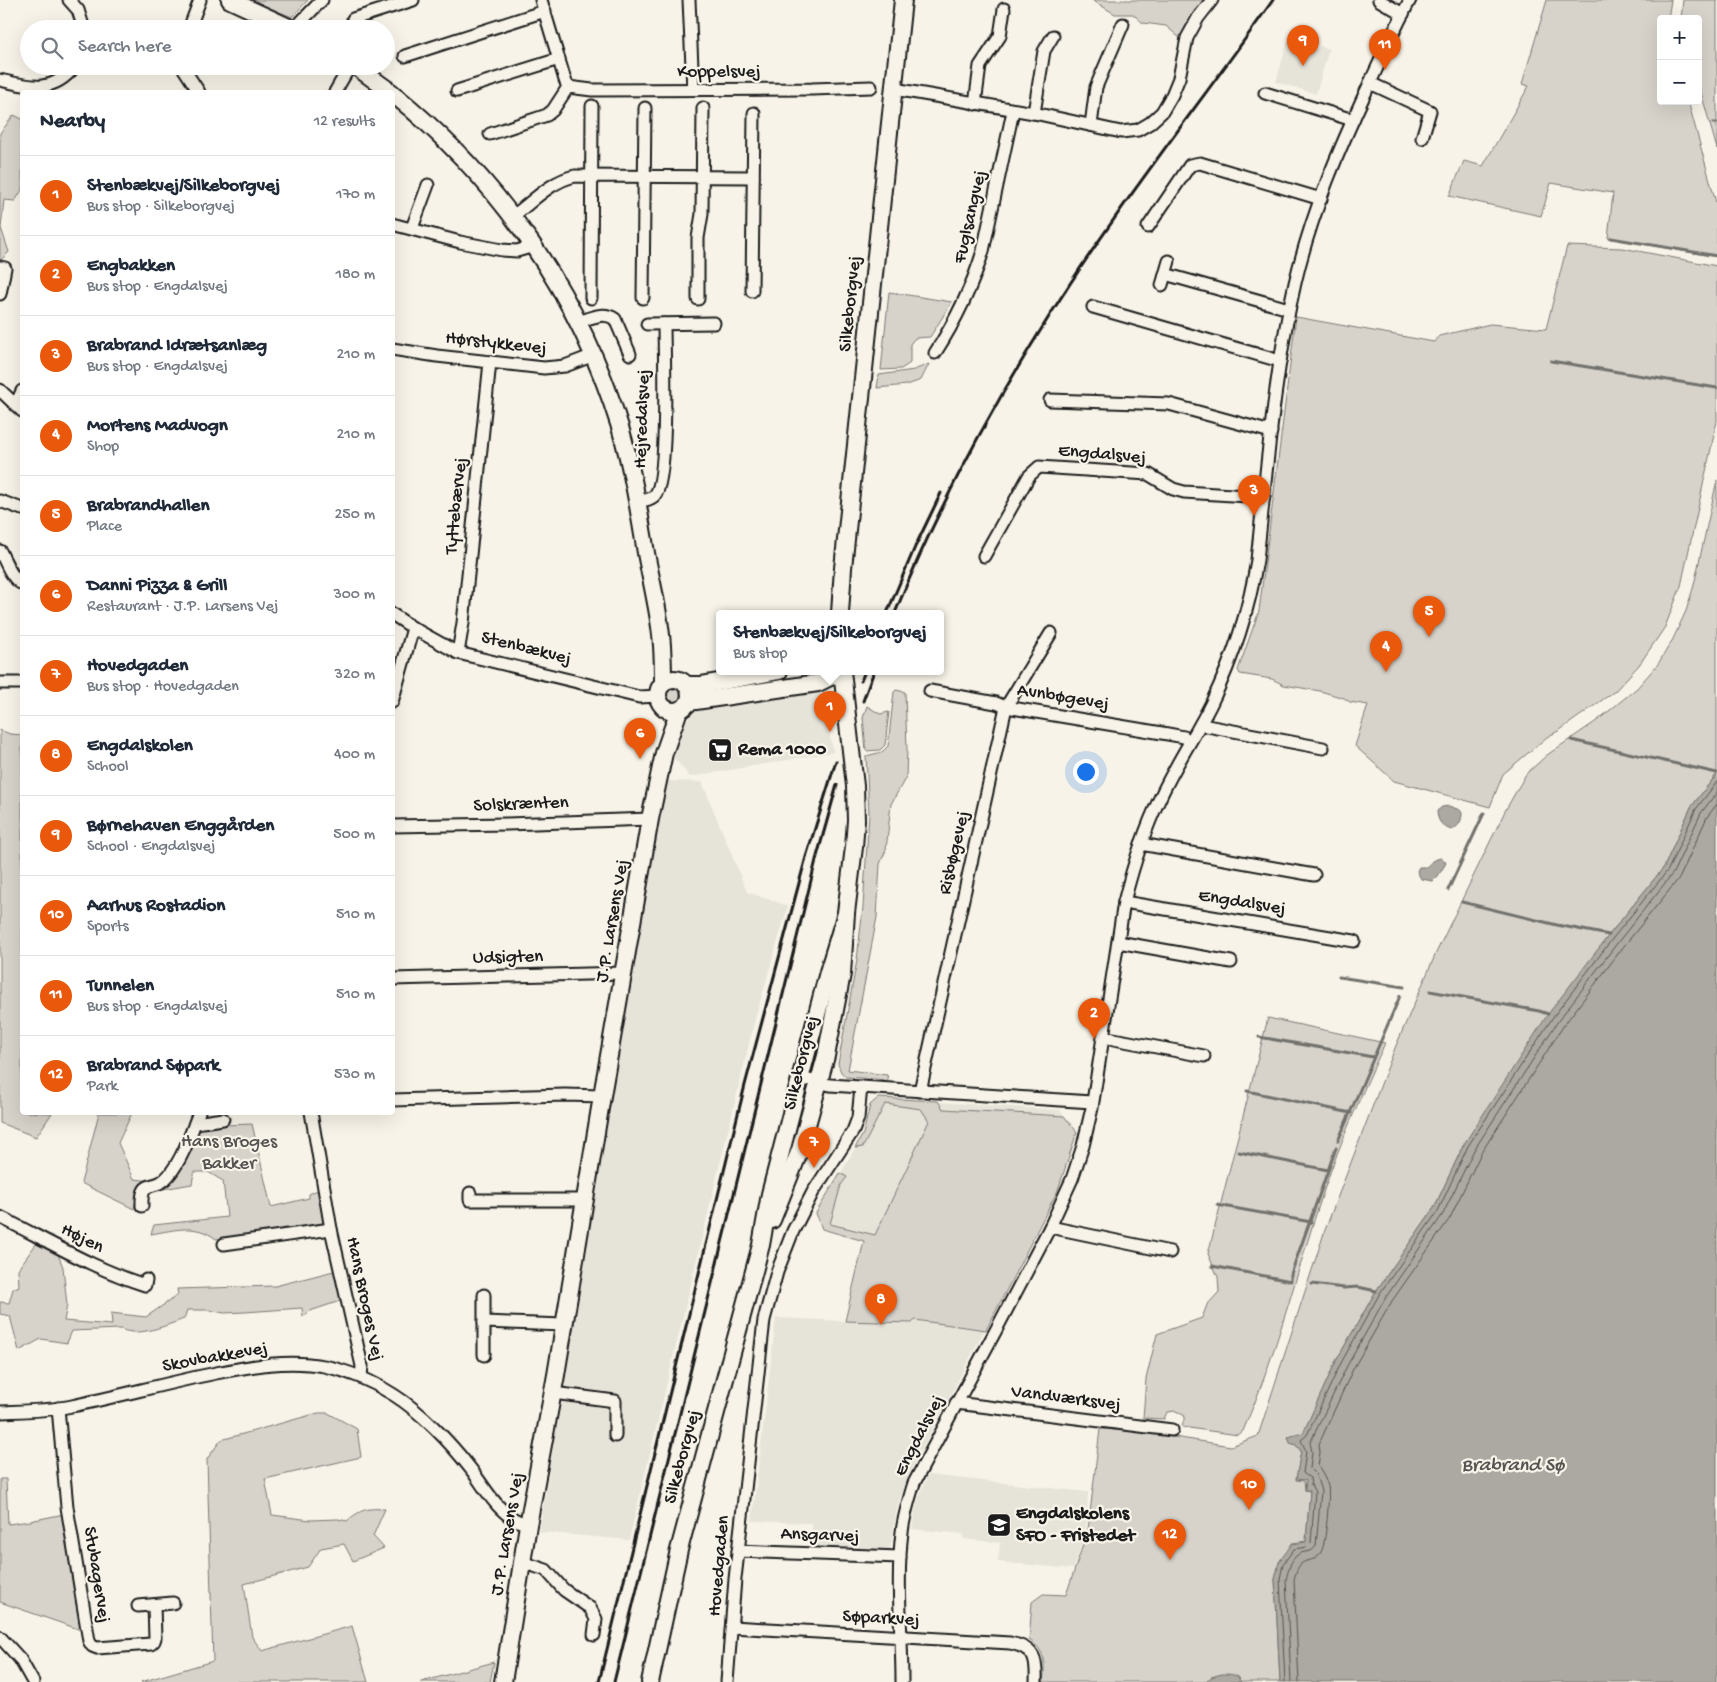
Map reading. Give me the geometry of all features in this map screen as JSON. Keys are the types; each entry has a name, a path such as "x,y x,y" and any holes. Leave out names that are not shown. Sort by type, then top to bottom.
{"street":[{"path":"69,0 78,10 81,20"},
{"path":"192,20 200,0"},
{"path":"230,0 273,20"},
{"path":"302,20 322,0"},
{"path":"353,19 413,0"},
{"path":"688,0 694,89"},
{"name":"Silkeborgvej","path":"840,610 843,568 903,0"},
{"path":"894,89 1013,111 1034,113 1121,132 1138,130 1150,123 1162,112 1172,95 1179,78 1187,38 1198,18 1212,0"},
{"path":"1379,0 1403,14"},
{"name":"Engdalsvej","path":"902,1682 900,1557 906,1507 914,1484 1050,1227 1072,1179 1083,1146 1092,1102 1124,902 1141,844 1160,797 1226,672 1246,610 1257,560 1280,361 1289,309 1305,248 1321,199 1353,120 1410,0"},
{"path":"405,56 543,6 568,87 553,110 547,115 490,134"},
{"path":"975,104 980,66 1000,36 1004,9"},
{"path":"1091,125 1096,87 1123,24"},
{"path":"1034,113 1044,51 1053,36"},
{"path":"457,91 559,59"},
{"path":"0,80 51,89 67,75"},
{"path":"188,75 198,90"},
{"path":"336,90 345,75"},
{"name":"Hejredalsvej","path":"367,75 388,90"},
{"path":"1370,83 1430,111 1422,138"},
{"name":"Koppelsvej","path":"568,87 592,90 871,87"},
{"path":"1265,93 1353,120"},
{"name":"Hejredalsvej","path":"395,95 425,120 461,156 513,216 552,275 594,355 620,428 638,502 661,635 674,695"},
{"path":"590,298 592,106"},
{"path":"643,298 645,108"},
{"path":"698,299 698,238 702,214 702,108"},
{"name":"Fuglsangvej","path":"935,354 946,336 976,273 983,251 1013,111"},
{"path":"752,291 754,113"},
{"path":"1148,227 1190,165 1200,163 1321,199"},
{"path":"513,216 556,183 564,178 575,176 754,177"},
{"path":"412,228 428,185"},
{"path":"395,225 460,242 502,250 517,251 534,246"},
{"path":"1169,260 1164,280 1289,309"},
{"path":"0,267 5,268 0,294"},
{"path":"1093,307 1280,361"},
{"name":"Hejredalsvej","path":"578,322 601,314 610,315 615,318 630,354"},
{"path":"647,324 714,322"},
{"name":"Hejredalsvej","path":"638,502 656,495 661,476 664,435 664,324"},
{"name":"Hørstykkevej","path":"395,349 490,362 556,368 594,355"},
{"name":"Tyttebærvej","path":"458,653 463,623 490,362"},
{"path":"0,390 19,408"},
{"path":"1050,400 1169,404 1272,432"},
{"name":"Engdalsvej","path":"984,556 1029,476 1039,467 1148,474 1173,489 1184,492 1264,496"},
{"path":"0,501 20,508"},
{"path":"0,551 10,571 20,583"},
{"name":"Stenbækvej","path":"395,616 458,653 639,697 818,683 834,675"},
{"path":"395,691 413,628"},
{"name":"Risbøgevej","path":"920,1091 1006,707 1051,633"},
{"name":"Stenbækvej","path":"674,695 701,685 757,675"},
{"name":"Silkeborgvej","path":"761,1245 800,1150 834,1022 842,974 846,913 856,820 855,786 842,675"},
{"path":"0,683 20,683"},
{"name":"Avnbøgevej","path":"930,691 996,703 1006,707 1168,734 1190,741"},
{"name":"J.P. Larsens Vej","path":"503,1682 602,1096 650,819 674,695"},
{"path":"1200,723 1207,726 1323,748"},
{"name":"Solskrænten","path":"395,826 650,819"},
{"name":"Engdalsvej","path":"1141,844 1314,875"},
{"name":"Engdalsvej","path":"1124,902 1354,941"},
{"name":"Silkeborgvej","path":"650,1682 684,1532 761,1245 770,1194 828,972 846,913"},
{"path":"1118,942 1231,962"},
{"name":"Udsigten","path":"395,979 624,973"},
{"path":"1103,1037 1204,1056"},
{"path":"801,1078 830,1085 1092,1102"},
{"name":"Hovedgaden","path":"727,1682 738,1551 764,1320 784,1251 793,1231 813,1192 853,1131 858,1118 861,1087"},
{"path":"395,1100 565,1095 602,1096"},
{"name":"Hans Broges Vej","path":"312,1115 331,1229 362,1366 361,1377"},
{"path":"142,1206 142,1193 146,1188 160,1184 168,1176 176,1164 197,1118 223,1120"},
{"path":"470,1193 470,1200 585,1200"},
{"name":"Højen","path":"0,1217 72,1255 125,1279 146,1285 146,1280"},
{"path":"1050,1227 1170,1252"},
{"name":"Hans Broges Vej","path":"224,1244 331,1229"},
{"path":"484,1295 484,1355"},
{"path":"484,1322 564,1326"},
{"name":"Skovbakkevej","path":"0,1412 58,1408 261,1364 324,1366 361,1377 399,1398 449,1444 470,1467 501,1509 509,1516 528,1526"},
{"path":"553,1393 615,1402 615,1436"},
{"name":"Vandværksvej","path":"956,1403 1172,1430"},
{"name":"Stubagervej","path":"58,1408 67,1507 89,1641 92,1646 97,1648 151,1644 155,1638 154,1605"},
{"name":"Ansgarvej","path":"738,1551 900,1557"},
{"path":"522,1562 546,1570 564,1590 590,1608 596,1619 594,1634"},
{"name":"Stubagervej","path":"138,1606 173,1604"},
{"name":"Søparkvej","path":"732,1628 1021,1645 1032,1654 1036,1662 1036,1682"},
{"path":"0,1637 20,1659 33,1682"}],"shaded area":[{"path":"1289,37 1318,49 1319,46 1329,49 1316,94 1276,82"},
{"path":"822,692 833,752 690,777 674,758 683,721 688,719 696,710"},
{"path":"665,781 702,782 747,892 788,906 755,1019 629,1540 539,1532"},
{"path":"878,1098 1060,1110 1077,1132 1058,1190 907,1478 897,1508 888,1560 811,1555 812,1523 752,1521 776,1318 845,1321 864,1241 822,1229 836,1182 863,1134 870,1105"},
{"name":"Engdalskolens SFO - Fristedet","path":"928,1475 1088,1492 1087,1522 1073,1569 998,1562 1000,1543 963,1539 964,1534 912,1529 917,1502"}],"green space":[{"path":"250,0 308,0 292,17"},
{"path":"1092,0 1203,0 1181,39 1166,26 1143,23 1133,14 1115,14"},
{"path":"1547,0 1671,0 1669,15 1657,15 1657,105 1689,105 1717,206 1717,257 1608,238 1613,193 1551,183 1541,216 1449,196 1464,161 1483,166 1529,86 1522,84"},
{"path":"1683,0 1717,0 1717,149 1702,96 1702,15 1681,15"},
{"path":"14,115 20,118 20,193 15,201 4,200 1,228 9,252 0,261 0,133"},
{"path":"1567,246 1622,248 1717,266 1717,421 1681,586 1665,627 1639,665 1615,691 1547,737 1503,774 1490,807 1394,781 1355,746 1368,705 1350,702 1344,698 1320,691 1284,685 1272,679 1240,674 1238,670 1259,611 1296,317 1434,342 1439,336 1490,324 1546,329"},
{"path":"889,292 952,302 930,337 915,338 910,344 910,363 901,369 881,370"},
{"path":"929,364 921,380 907,385 877,388 879,375 914,370"},
{"path":"1717,480 1717,774 1691,807 1664,867 1609,935 1464,1144 1434,1208 1376,1291 1336,1361 1303,1434 1296,1445 1301,1451 1296,1480 1304,1481 1305,1490 1310,1491 1306,1541 1292,1543 1275,1579 1280,1682 1043,1682 1043,1658 1039,1648 1029,1640 1032,1602 1043,1594 1066,1595 1088,1530 1100,1429 1136,1431 1231,1446 1258,1436 1325,1230 1395,1048 1436,953 1505,811 1526,774 1547,755 1598,720 1637,688 1658,664 1673,639 1686,611 1694,585"},
{"path":"670,689 676,689 680,696 676,703 670,703 666,699 666,693"},
{"path":"896,690 905,692 906,777 891,804 886,850 880,864 877,917 848,1070 887,1075 888,1080 846,1077 841,1072 838,1064 857,960 863,907 869,814 866,756 882,752 888,746 894,692"},
{"path":"867,706 880,714 889,712 885,745 880,750 866,751 863,718"},
{"path":"0,730 10,734 20,735 20,1115 51,1115 36,1137 0,1123"},
{"path":"1268,1018 1385,1043 1331,1171 1266,1372 1243,1431 1238,1435 1182,1427 1185,1416 1176,1411 1167,1412 1164,1419 1143,1418 1146,1379 1157,1334 1202,1318 1207,1305 1219,1292 1218,1277 1208,1254"},
{"path":"878,1098 938,1101 943,1109 1064,1116 1077,1132 1058,1190 986,1330 915,1320 912,1323 845,1321 864,1241 822,1229 816,1213 840,1173 847,1177 841,1185 830,1224 875,1235 929,1121 921,1109 885,1104 863,1147 855,1148 863,1134 870,1105"},
{"name":"Hans Broges Bakker","path":"98,1115 131,1115 118,1143 134,1179 153,1181 138,1189 134,1209 81,1183"},
{"name":"Hans Broges Bakker","path":"252,1124 271,1207 309,1198 309,1194 320,1189 325,1221 320,1227 216,1239 193,1229 151,1234 154,1225 227,1217 223,1181 208,1172 194,1172 192,1184 163,1189 196,1126"},
{"path":"36,1244 57,1252 63,1267 67,1305 64,1321 112,1325 111,1313 146,1317 178,1295 177,1289 275,1286 334,1271 343,1300 310,1311 303,1317 302,1308 224,1313 209,1310 187,1310 184,1319 152,1330 136,1332 121,1329 72,1331 67,1343 41,1339 19,1351 10,1316 0,1314 0,1302 9,1303 13,1289 19,1286 18,1269"},
{"path":"318,1413 328,1413 357,1429 361,1457 265,1479 272,1515 310,1520 338,1519 347,1521 364,1510 385,1509 373,1536 384,1548 353,1561 344,1544 321,1548 308,1567 244,1584 252,1637 262,1651 352,1626 368,1682 141,1682 213,1661 207,1459 221,1440"},
{"path":"0,1479 6,1479 8,1524 64,1514 81,1630 0,1602"},
{"path":"494,1662 490,1682 421,1682"}],"water":[{"name":"Brabrand Sø","path":"1717,774 1717,1682 1280,1682 1275,1579 1279,1562 1292,1544 1306,1542 1310,1491 1305,1490 1306,1480 1296,1479 1301,1451 1296,1445 1290,1443 1288,1437 1303,1433 1336,1361 1376,1291 1434,1208 1464,1144 1548,1014 1664,867 1691,807"},
{"path":"1449,806 1460,810 1462,813 1460,823 1452,830 1441,824 1437,815 1437,811 1442,807"},
{"path":"1441,858 1446,863 1438,876 1433,881 1421,879 1417,871 1419,867 1427,867"},
{"path":"1222,1674 1238,1677 1241,1682 1206,1682 1211,1677"}],"waterway":[{"path":"1611,238 1717,256"},
{"path":"1551,361 1717,388"},
{"path":"1571,740 1717,773"},
{"path":"1448,890 1484,813"},
{"path":"1462,902 1557,925 1609,935"},
{"path":"1339,977 1404,987"},
{"path":"1430,991 1548,1014"},
{"path":"1338,1141 1400,996"},
{"path":"1259,1037 1373,1057"},
{"path":"1247,1091 1351,1113"},
{"path":"1212,1266 1291,1281 1291,1274 1336,1148"},
{"path":"1239,1152 1328,1170"},
{"path":"1217,1205 1311,1222"},
{"path":"1312,1284 1344,1288 1358,1287 1376,1291"}],"railway":[{"path":"896,610 928,536 966,461 1006,387 1050,315 1103,235 1273,0"},
{"path":"888,610 915,547 941,493"},
{"path":"861,681 863,675"},
{"path":"863,701 873,675"},
{"path":"599,1682 745,1085 806,857 836,761"},
{"path":"614,1682 816,860 837,785"}],"place":[{"name":"Børnehaven Enggården","path":"1303,66"},
{"name":"Tunnelen","path":"1385,70"},
{"name":"Brabrand Idrætsanlæg","path":"1254,516"},
{"name":"Brabrandhallen","path":"1429,637"},
{"name":"Mortens Madvogn","path":"1386,672"},
{"name":"Stenbækvej/Silkeborgvej","path":"830,732"},
{"name":"Rema 1000","path":"720,750"},
{"name":"Danni Pizza & Grill","path":"640,759"},
{"name":"Engbakken","path":"1094,1039"},
{"name":"Hovedgaden","path":"814,1168"},
{"name":"Engdalskolen","path":"881,1325"},
{"name":"Aarhus Rostadion","path":"1249,1510"},
{"name":"Engdalskolens SFO - Fristedet","path":"999,1525"},
{"name":"Brabrand Søpark","path":"1170,1560"}]}
